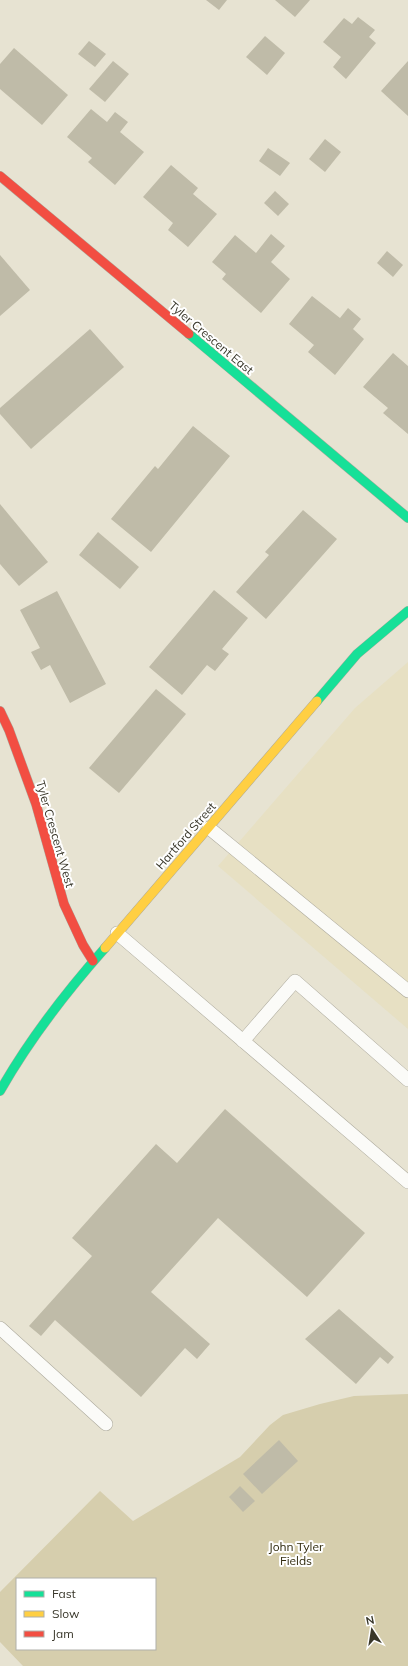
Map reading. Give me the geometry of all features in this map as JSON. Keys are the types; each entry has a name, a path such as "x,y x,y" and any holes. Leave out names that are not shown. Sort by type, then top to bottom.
{"street":[{"name":"Tyler Crescent East","path":"0,176 408,518"},
{"name":"Hartford Street","path":"0,1091 14,1066 72,986 93,961 209,828 357,654 408,611"},
{"name":"Tyler Crescent West","path":"0,711 9,730 36,804 64,904 83,945 93,961"}],"lane":[{"path":"209,828 408,991"},
{"path":"117,933 408,1182"},
{"path":"243,1041 296,982 408,1080"},
{"path":"0,1328 106,1424"}],"shaded area":[{"path":"408,662 408,1029 218,866 355,708"}],"green space":[{"name":"John Tyler Fields","path":"408,1394 408,1666 23,1666 0,1642 0,1592 100,1491 133,1521 240,1457 270,1425 283,1415 354,1396"}],"building":[{"path":"206,0 227,0 219,10"},
{"path":"275,0 310,0 295,17"},
{"path":"358,17 375,30 369,37 376,43 346,79 333,67 341,57 323,42 344,18 352,24"},
{"path":"265,36 285,53 267,75 246,57"},
{"path":"89,41 106,54 95,67 78,54"},
{"path":"14,48 68,95 42,125 0,89 0,64"},
{"path":"113,61 129,74 105,102 89,89"},
{"path":"408,61 408,116 381,91"},
{"path":"91,109 107,122 115,112 128,122 120,132 144,152 115,185 88,162 92,158 67,137"},
{"path":"325,139 341,152 325,172 309,159"},
{"path":"268,148 290,163 280,176 259,161"},
{"path":"171,165 198,188 193,194 217,214 188,247 168,230 173,223 143,197"},
{"path":"275,191 289,204 278,216 264,203"},
{"path":"271,234 285,246 271,262 290,279 261,313 222,279 226,274 212,262 235,235 256,253"},
{"path":"387,251 403,265 393,277 377,263"},
{"path":"0,255 30,290 0,316"},
{"path":"312,296 340,318 348,308 361,319 353,329 364,339 335,375 308,352 314,345 289,324"},
{"path":"90,329 124,367 31,449 0,414 0,408"},
{"path":"393,353 408,366 408,434 383,413 388,408 363,387"},
{"path":"193,426 230,456 151,552 111,519 155,466 158,469"},
{"path":"0,504 48,562 19,586 0,564"},
{"path":"303,510 337,539 266,619 236,592 269,555 265,552"},
{"path":"98,532 139,567 120,589 79,555"},
{"path":"214,590 248,618 222,649 229,654 215,671 207,665 182,695 149,667"},
{"path":"57,591 106,684 70,703 50,665 41,670 31,652 40,648 20,610"},
{"path":"156,689 186,714 119,793 89,768"},
{"path":"225,1109 365,1233 307,1297 218,1218 151,1292 210,1344 197,1359 185,1348 141,1397 55,1320 41,1336 29,1326 92,1256 72,1238 156,1144 177,1163"},
{"path":"339,1309 394,1357 388,1364 380,1357 356,1384 305,1339"},
{"path":"279,1440 298,1461 262,1494 243,1474"},
{"path":"240,1486 255,1501 243,1512 229,1497"}],"traffic: fast":[{"path":"189,334 408,518"},
{"path":"317,701 357,654 408,611"},
{"path":"0,1091 23,1053 49,1017 105,948"}],"traffic: slow":[{"path":"105,948 317,701"}],"traffic: jam":[{"path":"0,176 189,334"},
{"path":"0,711 9,730 36,804 64,904 83,945 93,961"}]}
